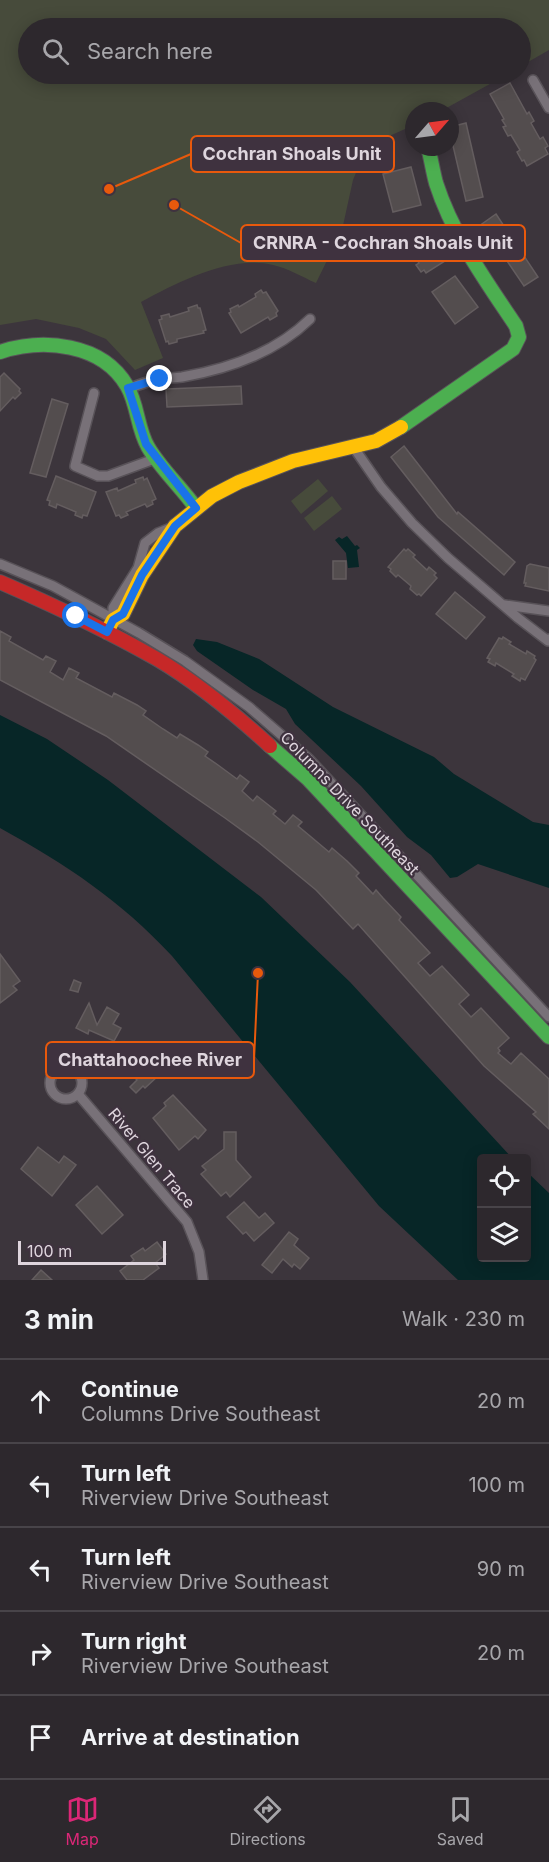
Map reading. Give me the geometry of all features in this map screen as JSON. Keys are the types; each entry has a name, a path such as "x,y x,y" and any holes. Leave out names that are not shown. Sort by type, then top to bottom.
{"street":[{"path":"533,80 549,108"},
{"path":"110,626 123,614 142,575 175,526 212,496 239,482 293,461 376,441 513,350 519,337 516,326 454,228 437,187 430,156"},
{"path":"128,388 160,379 179,378 221,369 255,357 295,334 310,319"},
{"path":"0,352 11,347 27,345 70,348 109,364 128,388 146,444 196,508"},
{"path":"94,393 75,466 98,476 108,476 157,458"},
{"path":"352,445 381,487 412,523 448,558 518,618 549,639"},
{"name":"Columns Drive Southeast","path":"0,564 53,586 201,689 246,724 320,792 549,1037"},
{"name":"Columns Drive Southeast","path":"0,582 161,646 200,670 249,707 290,741 549,1017"},
{"path":"505,605 549,611"},
{"name":"River Glen Trace","path":"78,1094 187,1222 199,1252 203,1280"}],"shaded area":[{"path":"0,0 549,0 549,50 531,60 531,18 18,18 18,84 490,84 457,102 405,102 405,129 367,146 353,180 342,230 316,283 279,266 256,263 222,267 171,286 141,302 163,358 135,370 106,339 79,328 36,319 0,325"},
{"path":"318,479 328,491 301,514 291,501"},
{"path":"332,496 342,509 314,531 304,518"},
{"path":"347,536 355,546 360,548 357,550 359,567 348,568 346,553 335,540"},
{"path":"196,639 217,642 259,659 333,707 434,757 454,774 533,822 549,825 549,888 478,864 457,877 450,878 431,855 407,837 361,786 295,724 286,709 253,690 197,651 193,645"},
{"path":"0,715 47,739 108,780 261,897 350,982 508,1154 477,1154 477,1262 531,1262 531,1176 549,1193 549,1280 458,1280 379,1206 172,956 152,936 92,885 0,828"}],"building":[{"path":"511,84 527,114 529,112 534,121 531,123 540,139 543,137 548,146 545,148 548,154 527,166 524,160 522,161 517,152 520,150 503,127 506,126 502,120 504,119 490,94"},
{"path":"466,123 483,197 466,201 455,156 459,156 459,125"},
{"path":"411,167 421,205 393,212 383,174"},
{"path":"496,214 538,277 524,286 482,224"},
{"path":"422,225 439,251 441,249 446,257 445,261 426,273 424,270 421,272 416,265 419,263 409,247 406,248 402,241 404,240 402,237"},
{"path":"455,276 478,307 455,324 432,292"},
{"path":"261,290 263,293 266,292 278,311 277,316 270,320 268,317 241,333 229,313 230,309 238,305 239,307 256,297 255,294"},
{"path":"197,305 200,308 206,330 203,331 204,333 177,339 177,342 169,344 168,341 166,342 159,320 162,319 161,316 169,314 170,317 189,311 188,308"},
{"path":"4,373 20,389 21,393 15,399 13,397 0,411 0,377"},
{"path":"241,386 242,404 167,407 166,389"},
{"path":"52,399 68,404 46,477 30,473"},
{"path":"404,446 457,514 458,512 515,562 504,575 438,517 391,457"},
{"path":"56,476 96,492 87,516 83,515 82,518 75,515 76,512 57,504 56,508 49,505 50,501 47,500"},
{"path":"143,477 144,480 147,478 156,499 152,501 153,504 147,507 145,504 126,512 128,515 121,518 119,515 116,516 106,492 117,488 118,491 136,483 135,480"},
{"path":"404,549 406,551 408,549 415,555 413,557 427,570 429,567 436,573 434,575 437,578 421,596 410,589 411,586 398,575 396,577 388,567"},
{"path":"333,561 346,561 346,579 333,579"},
{"path":"530,564 549,568 549,591 525,586 527,566"},
{"path":"455,592 485,617 466,639 436,614"},
{"path":"0,631 11,637 9,641 43,660 46,656 56,661 50,672 63,680 69,668 79,673 76,678 112,697 114,693 137,705 146,711 143,715 163,729 177,738 180,734 198,745 208,752 205,756 237,779 240,775 249,782 242,791 253,801 257,796 276,811 273,814 285,824 293,815 302,822 298,826 329,852 332,848 347,861 359,873 356,876 373,894 376,890 401,917 399,920 430,953 418,963 430,976 442,966 469,995 459,1004 471,1017 481,1008 509,1038 498,1048 500,1051 498,1053 511,1064 521,1053 549,1079 549,1129 533,1114 536,1112 484,1066 358,924 353,929 316,890 258,842 106,736 0,680"},
{"path":"503,637 511,642 509,644 526,654 527,651 535,656 536,660 525,680 521,678 520,681 512,676 514,674 496,663 495,666 488,662 490,659 487,658 499,638"},
{"path":"0,954 20,981 13,986 17,990 0,1003"},
{"path":"74,980 81,983 78,992 70,990"},
{"path":"89,1003 97,1025 107,1007 119,1014 113,1024 121,1028 114,1041 89,1030 88,1034 76,1028"},
{"path":"134,1049 154,1066 152,1069 158,1076 136,1093 130,1087 137,1080 120,1062"},
{"path":"173,1095 206,1130 198,1139 195,1136 179,1150 153,1118 166,1106 164,1103"},
{"path":"224,1132 236,1132 236,1160 251,1177 230,1197 226,1192 221,1196 201,1174 206,1170 202,1166 224,1149"},
{"path":"38,1147 59,1163 64,1156 76,1165 52,1196 21,1169"},
{"path":"97,1186 123,1215 102,1234 76,1205"},
{"path":"244,1202 259,1218 265,1213 274,1223 254,1241 246,1232 243,1234 227,1217"},
{"path":"289,1232 298,1239 294,1245 309,1258 300,1269 294,1264 292,1267 283,1259 272,1273 262,1265"},
{"path":"157,1242 166,1254 155,1263 159,1268 143,1280 127,1280 120,1271 134,1260 131,1256 143,1248 145,1251"},
{"path":"41,1270 52,1280 32,1280"}],"traffic: fast":[{"path":"401,427 513,349 519,337 516,326 471,258 451,221 436,183 430,156"},
{"path":"0,352 34,345 52,345 87,353 103,361 127,386 148,447 196,508"},
{"path":"270,746 308,779 549,1037"}],"traffic: slow":[{"path":"107,632 113,620 123,614 142,575 175,526 212,496 239,482 293,461 376,441 401,427"}],"traffic: jam":[{"path":"0,582 79,618 157,659 216,700 270,746"}],"place":[{"name":"Cochran Shoals Unit","path":"109,189"},
{"name":"CRNRA - Cochran Shoals Unit","path":"174,205"},
{"name":"Chattahoochee River","path":"258,973"}],"route":[{"path":"76,616 107,632 113,620 123,614 142,575 175,526 196,508 146,444 128,388 160,379"}]}
